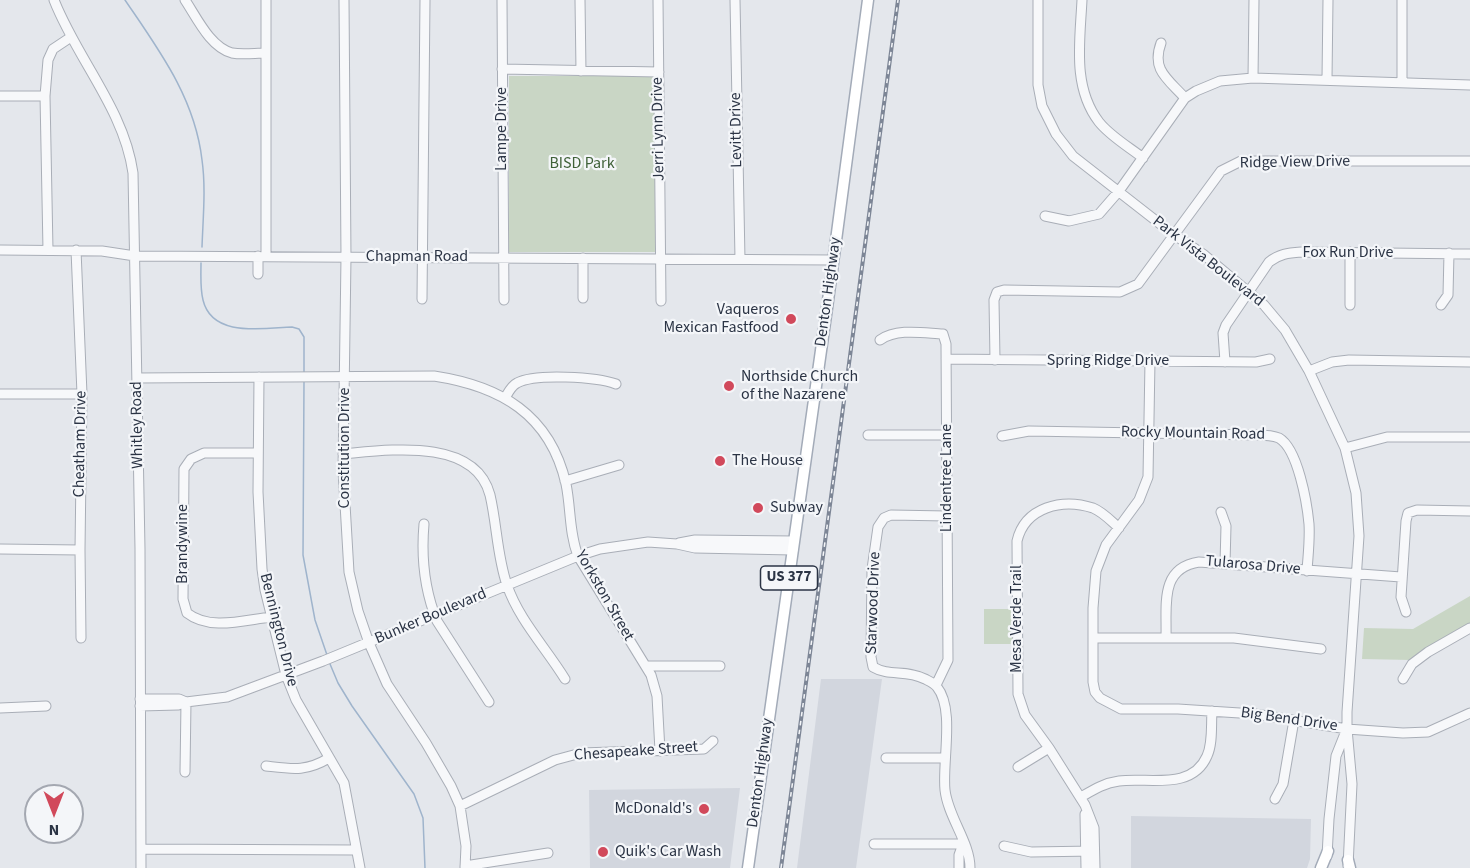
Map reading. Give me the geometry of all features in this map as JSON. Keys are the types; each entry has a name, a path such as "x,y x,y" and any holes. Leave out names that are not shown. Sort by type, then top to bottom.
{"main road":[{"name":"Denton Highway","path":"748,868 834,260 868,0"},
{"path":"1321,868 1328,851"}],"street":[{"name":"Whitley Road","path":"54,0 71,37 118,120 129,149 135,195 141,868"},
{"path":"186,0 202,27 224,49 240,54 266,53"},
{"path":"258,274 262,256 266,0"},
{"name":"Constitution Drive","path":"344,0 346,257 344,454 349,572 358,611 369,643 392,694 426,743 452,786 460,806 465,834 465,867"},
{"path":"422,299 425,0"},
{"name":"Lampe Drive","path":"502,0 504,300"},
{"path":"580,0 581,71"},
{"name":"Jerri Lynn Drive","path":"658,0 661,301"},
{"name":"Levitt Drive","path":"735,0 740,259"},
{"name":"Park Vista Boulevard","path":"1038,0 1037,74 1042,106 1056,134 1073,156 1173,234 1203,254 1264,305 1285,330 1309,371 1346,448 1356,493 1359,536 1347,729 1352,784 1349,865"},
{"path":"1082,0 1079,60 1081,80 1087,101 1101,124 1143,158"},
{"path":"1254,0 1257,78"},
{"path":"1327,79 1328,0"},
{"path":"1402,0 1402,82"},
{"path":"48,250 45,96 48,60 53,49 71,37"},
{"path":"1161,43 1157,57 1160,70 1185,98"},
{"path":"502,69 659,72"},
{"path":"1045,216 1069,221 1099,214 1119,192 1185,98 1220,81 1257,78 1327,79 1470,85"},
{"path":"0,96 45,96"},
{"name":"Ridge View Drive","path":"995,360 994,300 997,292 1004,290 1120,292 1138,284 1221,171 1241,161 1470,161"},
{"name":"Chapman Road","path":"0,250 76,250 135,256 215,257 834,260"},
{"name":"Cheatham Drive","path":"76,250 82,394 81,638"},
{"path":"1350,252 1350,305"},
{"name":"Fox Run Drive","path":"1225,362 1223,333 1226,325 1269,262 1287,253 1470,254"},
{"path":"1441,305 1448,295 1449,253"},
{"path":"583,258 583,298"},
{"name":"Lindentree Lane","path":"880,340 887,335 899,333 943,334 946,344 948,660 936,685"},
{"name":"Spring Ridge Drive","path":"946,359 1225,362 1256,362 1270,359"},
{"path":"1309,371 1332,362 1349,360 1470,362"},
{"path":"1150,361 1149,469 1144,490 1106,545 1096,570 1093,638 1234,638 1321,649"},
{"name":"Yorkston Street","path":"136,378 434,376 460,380 505,398 527,414 545,434 551,445 565,481 572,535 578,556 646,666 657,696 660,751"},
{"name":"Bennington Drive","path":"259,377 258,453 262,569 271,617 286,675 296,700 344,783 360,868"},
{"path":"505,398 517,383 543,378 600,379 616,384"},
{"path":"0,394 82,394"},
{"name":"Rocky Mountain Road","path":"1002,436 1029,431 1256,435 1281,439 1296,464 1308,512 1307,571"},
{"path":"868,435 947,435"},
{"path":"1346,448 1387,437 1470,437"},
{"path":"344,454 408,450 444,453 459,459 481,477 489,494 507,586 515,605 566,679"},
{"name":"Brandywine","path":"258,453 204,453 191,459 184,469 183,599 187,613 207,622 224,623 271,617"},
{"path":"565,481 619,465"},
{"name":"Mesa Verde Trail","path":"1086,868 1094,828 1083,801 1022,710 1018,693 1017,541 1020,529 1033,515 1042,509 1070,504 1098,510 1119,528"},
{"path":"1406,612 1401,597 1401,577 1408,513 1417,510 1470,511"},
{"path":"1221,512 1227,526 1225,564"},
{"name":"Starwood Drive","path":"936,685 916,674 882,672 873,667 871,657 872,569 878,527 884,518 891,515 947,516"},
{"path":"424,524 422,552 424,575 435,615 489,702"},
{"name":"Bunker Boulevard","path":"141,702 178,705 227,697 369,643 578,556 632,543 677,544 695,548 732,545 794,545"},
{"path":"0,549 80,550"},
{"name":"Tularosa Drive","path":"1166,637 1168,588 1175,572 1188,563 1401,577"},
{"path":"1403,679 1412,664 1470,628"},
{"name":"Big Bend Drive","path":"1093,638 1095,692 1106,702 1121,709 1212,711 1294,720 1347,729 1403,733 1422,733 1470,713"},
{"path":"646,666 720,666"},
{"path":"936,685 944,700 945,791 963,844 970,855 970,868"},
{"path":"185,772 186,702"},
{"path":"0,708 46,706"},
{"path":"1083,801 1098,787 1112,782 1173,780 1193,773 1202,765 1209,750 1212,711"},
{"path":"1275,799 1283,784 1294,720"},
{"name":"Park Vista Boulevard","path":"1326,868 1336,756 1347,729"},
{"name":"Chesapeake Street","path":"460,806 562,758 581,753 704,749 714,741"},
{"path":"1018,767 1049,748"},
{"path":"266,766 296,769 315,767 329,758"},
{"path":"886,758 945,758"},
{"path":"874,844 963,844"},
{"path":"959,868 959,855 963,844"},
{"path":"1004,846 1031,852 1090,851"},
{"path":"141,849 356,850"},
{"name":"Mesa Verde Trail","path":"1090,851 1095,868"},
{"path":"465,867 548,853"}],"shaded area":[{"path":"821,679 882,679 856,868 797,868"},
{"path":"740,788 730,868 590,868 589,790"},
{"path":"1131,816 1311,819 1310,859 1307,868 1131,868"}],"green space":[{"name":"BISD Park","path":"509,76 656,76 656,252 509,252"},
{"path":"1470,596 1470,624 1411,660 1362,659 1364,628 1413,629"},
{"path":"984,609 1015,609 1015,644 984,644"}],"waterway":[{"path":"125,0 174,76 192,116 203,171 202,247"},
{"path":"201,263 202,295 208,312 227,326 253,329 292,327 299,329 304,337 304,372"},
{"path":"304,381 303,555 315,620 327,655"},
{"path":"330,664 352,706 414,794 423,818 425,868"}],"railway":[{"path":"781,868 898,0"}],"place":[{"name":"Vaqueros Mexican Fastfood","path":"791,319"},
{"name":"Northside Church of the Nazarene","path":"729,386"},
{"name":"The House","path":"720,461"},
{"name":"Subway","path":"758,508"},
{"name":"McDonald's","path":"704,809"},
{"name":"Quik's Car Wash","path":"603,852"}]}
